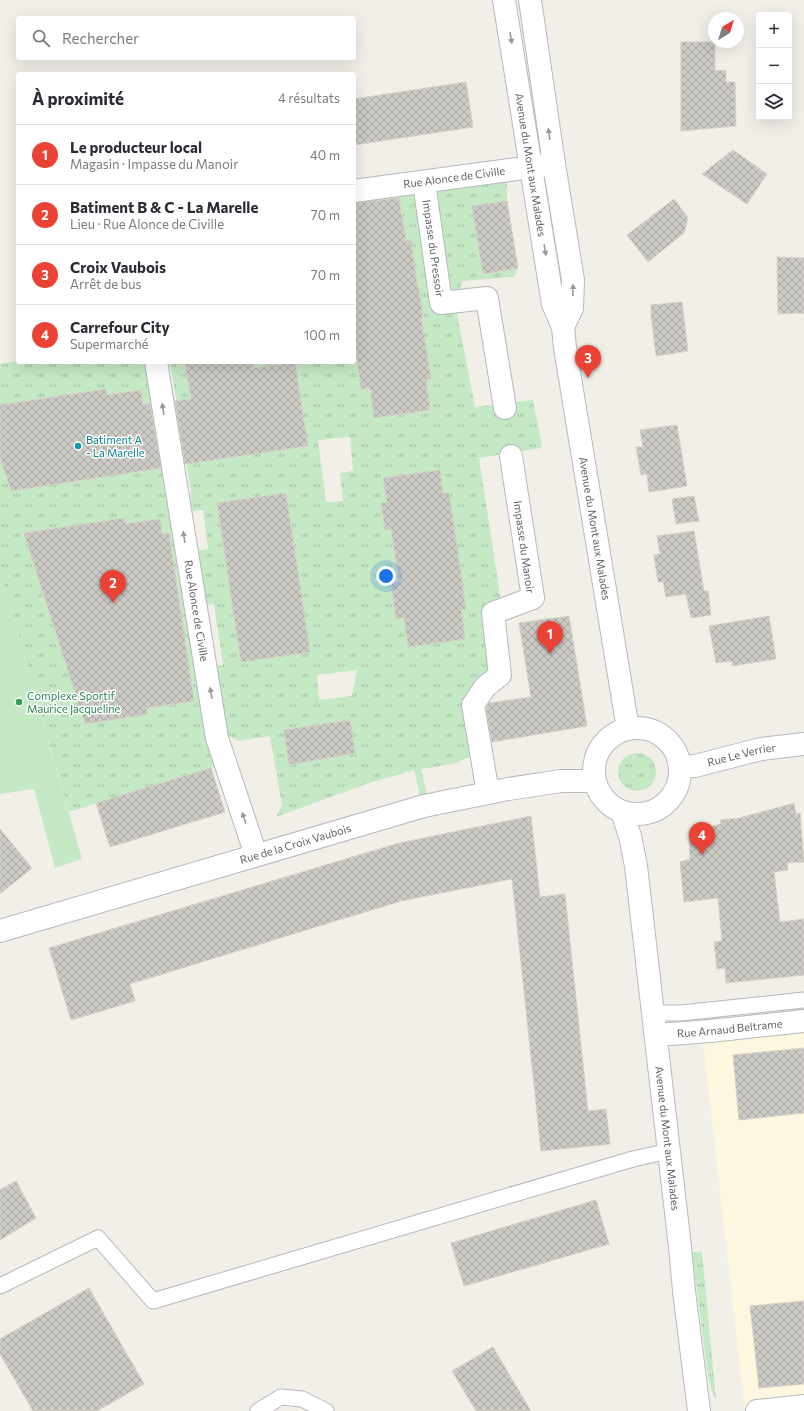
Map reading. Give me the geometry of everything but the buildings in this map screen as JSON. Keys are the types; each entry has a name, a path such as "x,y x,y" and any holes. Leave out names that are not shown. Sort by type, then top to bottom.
{"street":[{"name":"Avenue du Mont aux Malades","path":"504,0 526,168 553,304 563,327 565,348 628,729"},
{"name":"Avenue du Mont aux Malades","path":"530,0 573,280 572,308 563,327"},
{"name":"Rue Alonce de Civille","path":"356,191 554,164"},
{"name":"Impasse du Pressoir","path":"424,182 441,303 487,298 505,408"},
{"name":"Rue Alonce de Civille","path":"156,364 217,738 256,855"},
{"name":"Impasse du Manoir","path":"488,793 473,705 484,688 500,675 493,613 533,598 511,456"},
{"path":"644,728 656,732 666,738 675,748 680,767 681,774 678,788 670,801 658,810 636,815 622,812 606,802 598,791 594,778 594,764 598,751 607,740 618,732 628,729 644,728"},
{"name":"Rue Le Verrier","path":"680,767 695,766 761,749 804,744"},
{"name":"Rue de la Croix Vaubois","path":"0,931 424,806 488,793 561,781 585,781 594,778"},
{"name":"Avenue du Mont aux Malades","path":"622,812 630,836 636,866 699,1411"},
{"name":"Avenue du Mont aux Malades","path":"636,866 649,813"},
{"name":"Rue Arnaud Beltrame","path":"656,1035 704,1032 804,1021"},
{"path":"757,1411 804,1406"}],"lane":[{"path":"653,1013 681,1013 804,1000"},
{"path":"0,1286 98,1238 153,1301 633,1159 669,1151"},
{"path":"258,1411 281,1397 302,1399 326,1411"}],"shaded area":[{"path":"804,1032 804,1411 745,1411 703,1041"}],"green space":[{"path":"507,171 507,201 483,273 518,268 514,277 462,281 456,309 475,407 533,400 542,446 541,448 479,458 501,602 493,613 500,675 485,687 481,752 453,764 421,769 427,794 420,796 414,770 366,784 276,817 282,805 270,736 239,741 226,734 214,667 223,665 214,604 204,605 196,551 208,549 203,510 190,511 191,491 170,364 356,364 356,191","holes":["350,437 353,471 340,473 343,501 326,502 318,440","357,670 352,696 319,700 317,675"]},
{"path":"16,361 16,364 156,364 226,763 69,812 0,571 0,364"},
{"name":"Complexe Sportif Maurice Jacqueline","path":"0,571 82,859 55,868 34,789 0,794"},
{"path":"637,753 647,756 653,762 656,772 653,782 647,788 637,791 627,788 621,782 618,772 621,762 627,756"},
{"path":"692,1252 702,1252 716,1400 708,1376"}],"place":[{"name":"Croix Vaubois","path":"588,378"},
{"name":"Batiment A - La Marelle","path":"78,446"},
{"name":"Batiment B & C - La Marelle","path":"113,603"},
{"name":"Le producteur local","path":"550,654"},
{"name":"Complexe Sportif Maurice Jacqueline","path":"19,702"},
{"name":"Carrefour City","path":"702,855"}]}
